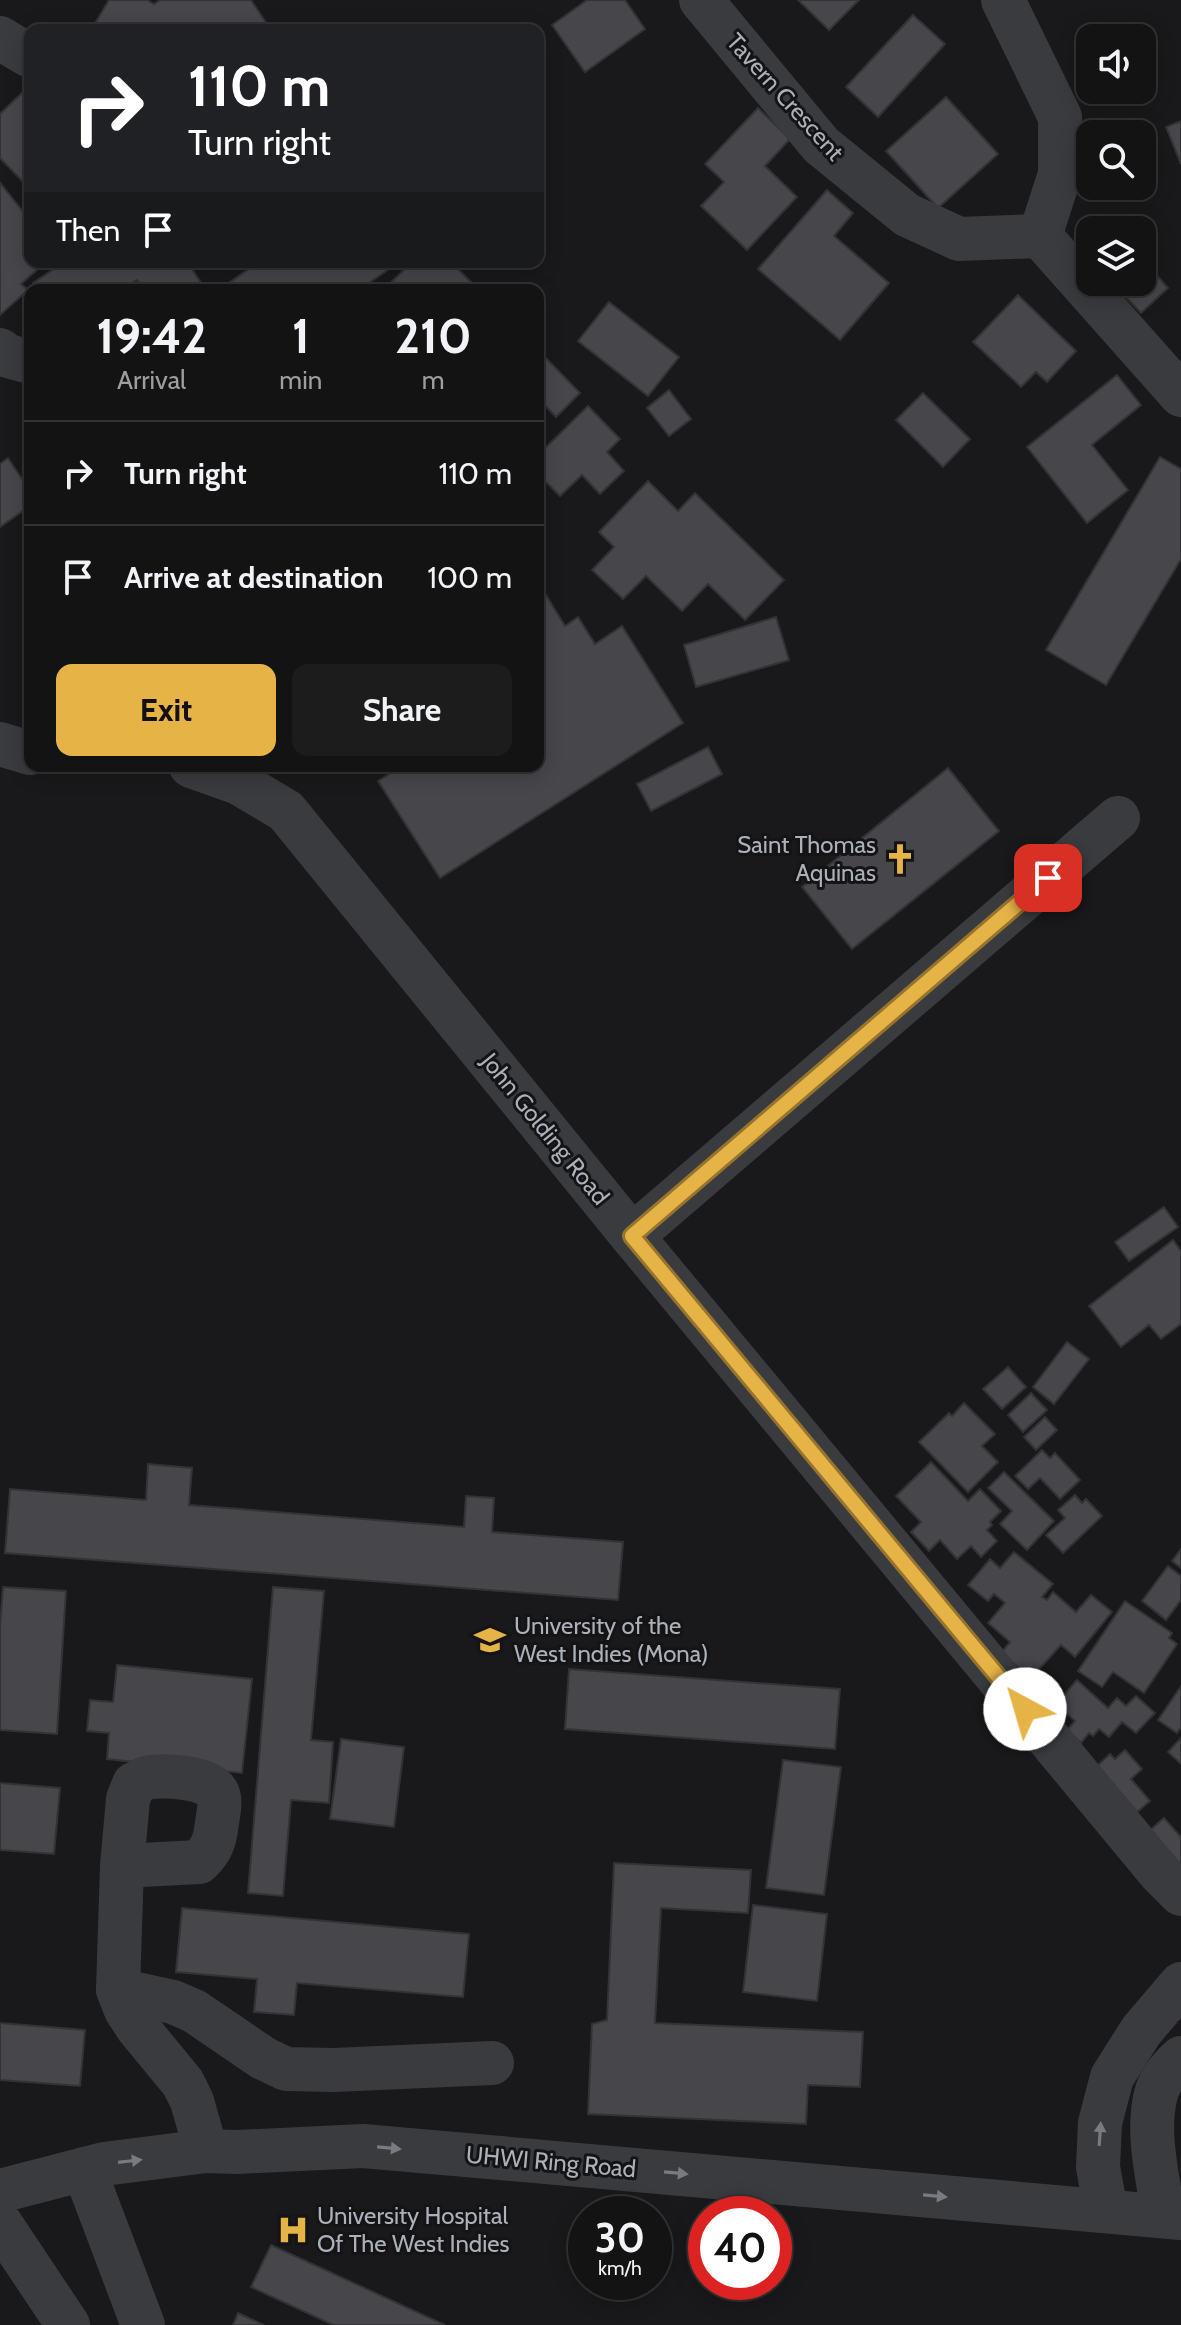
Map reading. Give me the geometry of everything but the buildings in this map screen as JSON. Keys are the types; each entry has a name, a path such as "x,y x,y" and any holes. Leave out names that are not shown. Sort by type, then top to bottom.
{"street":[{"name":"Tavern Crescent","path":"701,0 821,145 907,215 959,239 1040,236"},
{"path":"1003,0 1060,117 1060,174 1040,236 1181,395"},
{"path":"0,38 24,52"},
{"path":"0,350 24,360"},
{"path":"0,744 24,751"},
{"name":"John Golding Road","path":"240,774 286,811 632,1236 1160,1873 1181,1894"},
{"path":"632,1236 1118,818"},
{"path":"122,1866 118,1990 137,2027 183,2083 192,2101 206,2151"},
{"path":"1106,2211 1098,2167 1100,2123 1112,2077 1141,2031 1181,1984"},
{"path":"118,1990 173,2002 194,2011 263,2058 286,2069 492,2063"},
{"path":"1172,2216 1152,2132 1156,2092 1171,2067 1181,2058"},
{"name":"UHWI Ring Road","path":"0,2191 104,2164 206,2151 363,2146 1172,2216"},
{"path":"84,2169 143,2325"},
{"path":"0,2223 68,2325"}],"place":[{"name":"Saint Thomas Aquinas","path":"900,859"},
{"name":"University of the West Indies (Mona)","path":"490,1640"},
{"name":"University Hospital Of The West Indies","path":"293,2230"}],"route":[{"path":"1025,1709 632,1236 1048,878"}]}
